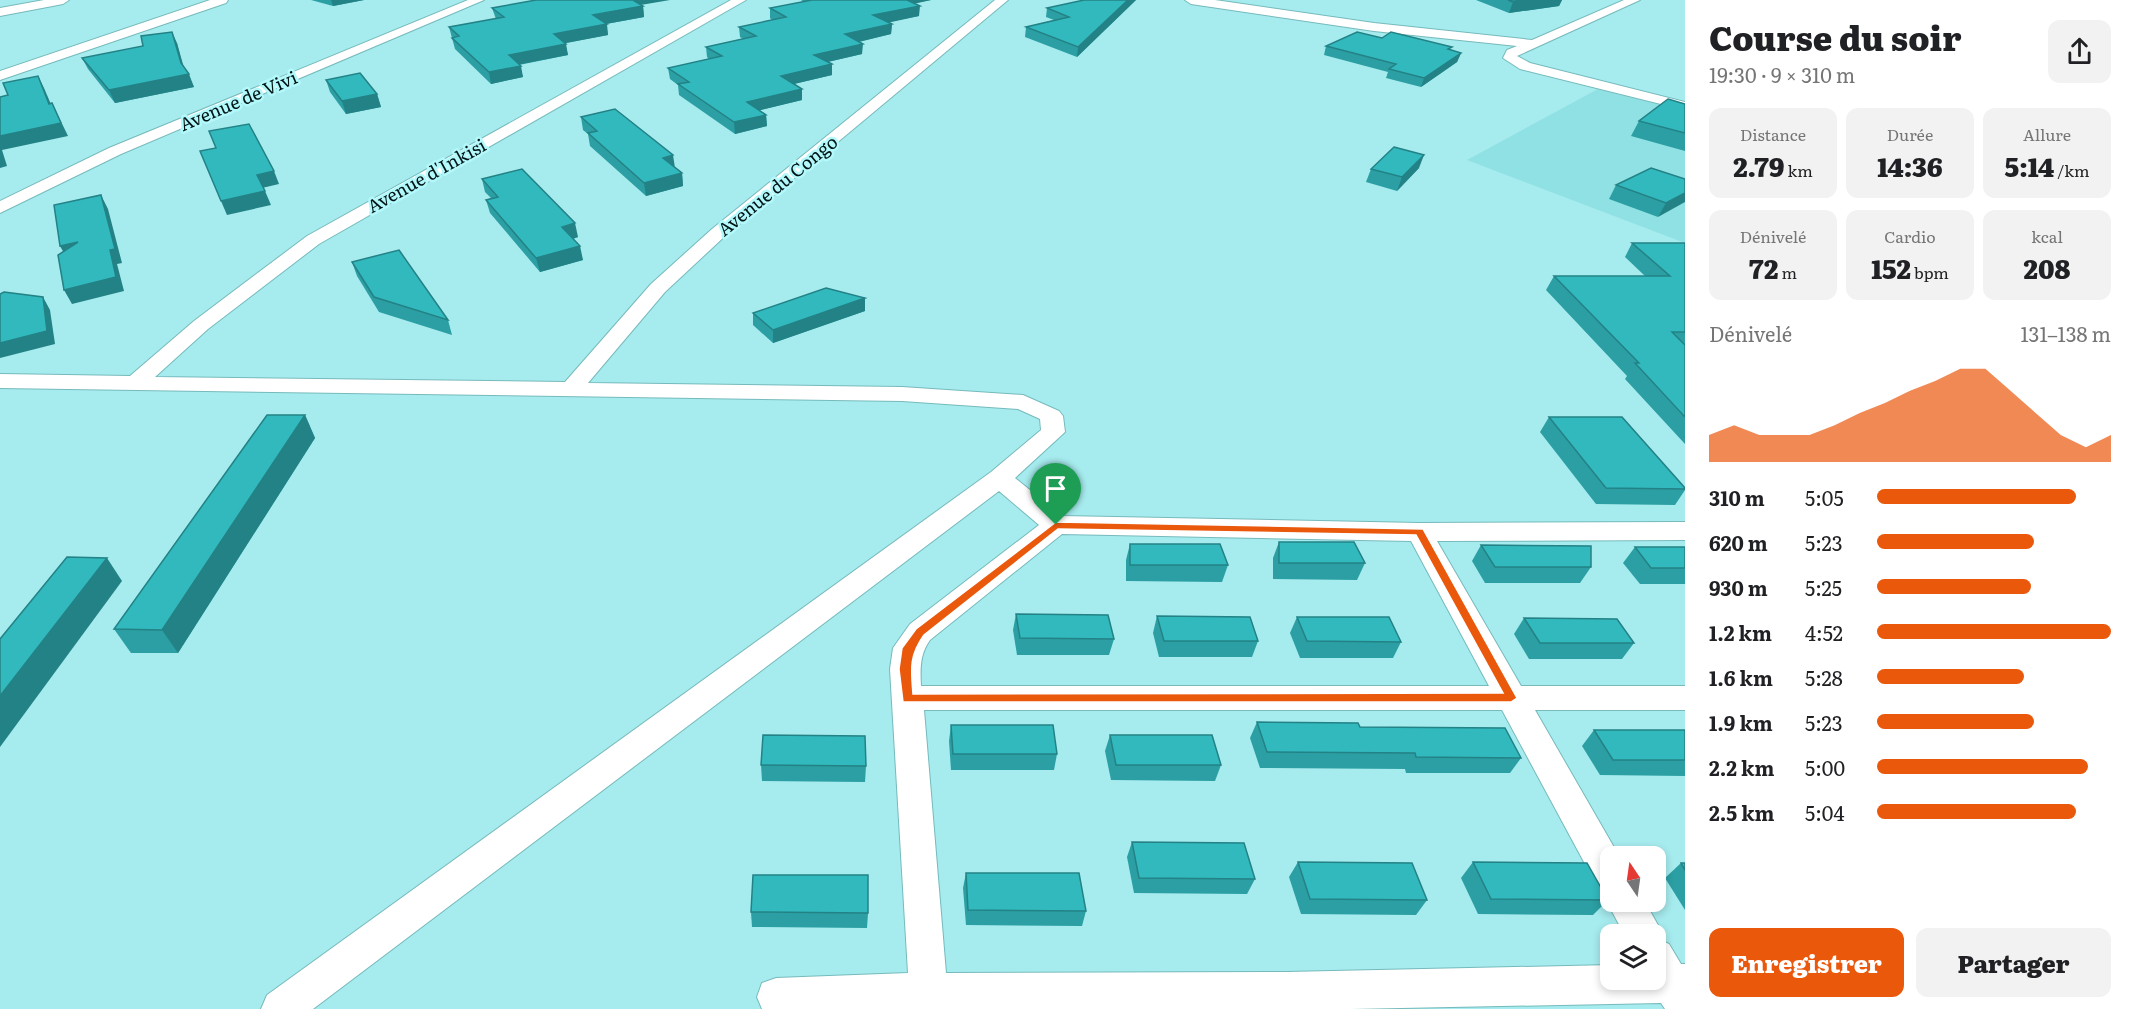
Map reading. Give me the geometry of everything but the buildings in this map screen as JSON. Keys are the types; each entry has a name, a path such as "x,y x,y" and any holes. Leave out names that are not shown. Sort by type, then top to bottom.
{"street":[{"path":"0,12 63,0"},
{"path":"0,76 222,0"},
{"name":"Avenue de Vivi","path":"0,208 116,151 478,0"},
{"name":"Avenue d'Inkisi","path":"135,382 201,325 313,240 740,0"},
{"name":"Avenue du Congo","path":"571,390 637,310 718,233 1002,0"},
{"path":"1191,0 1374,27 1535,44"},
{"path":"1634,0 1512,53 1510,58 1524,66 1685,106"},
{"path":"0,381 913,395 1023,402 1051,416 1053,432 1000,478 281,1009"},
{"path":"1000,478 1056,525 1419,532 1685,531"},
{"path":"929,1001 905,669 908,648 920,632 1056,525"},
{"path":"1419,532 1600,856"},
{"path":"908,698 1685,698"},
{"path":"776,997 929,1001 1290,1000 1674,982"}],"shaded area":[{"path":"1598,89 1685,111 1685,243 1467,160"}],"route":[{"path":"1056,525 1419,532 1511,698 908,698 905,669 908,648 920,632 1056,525"}]}
